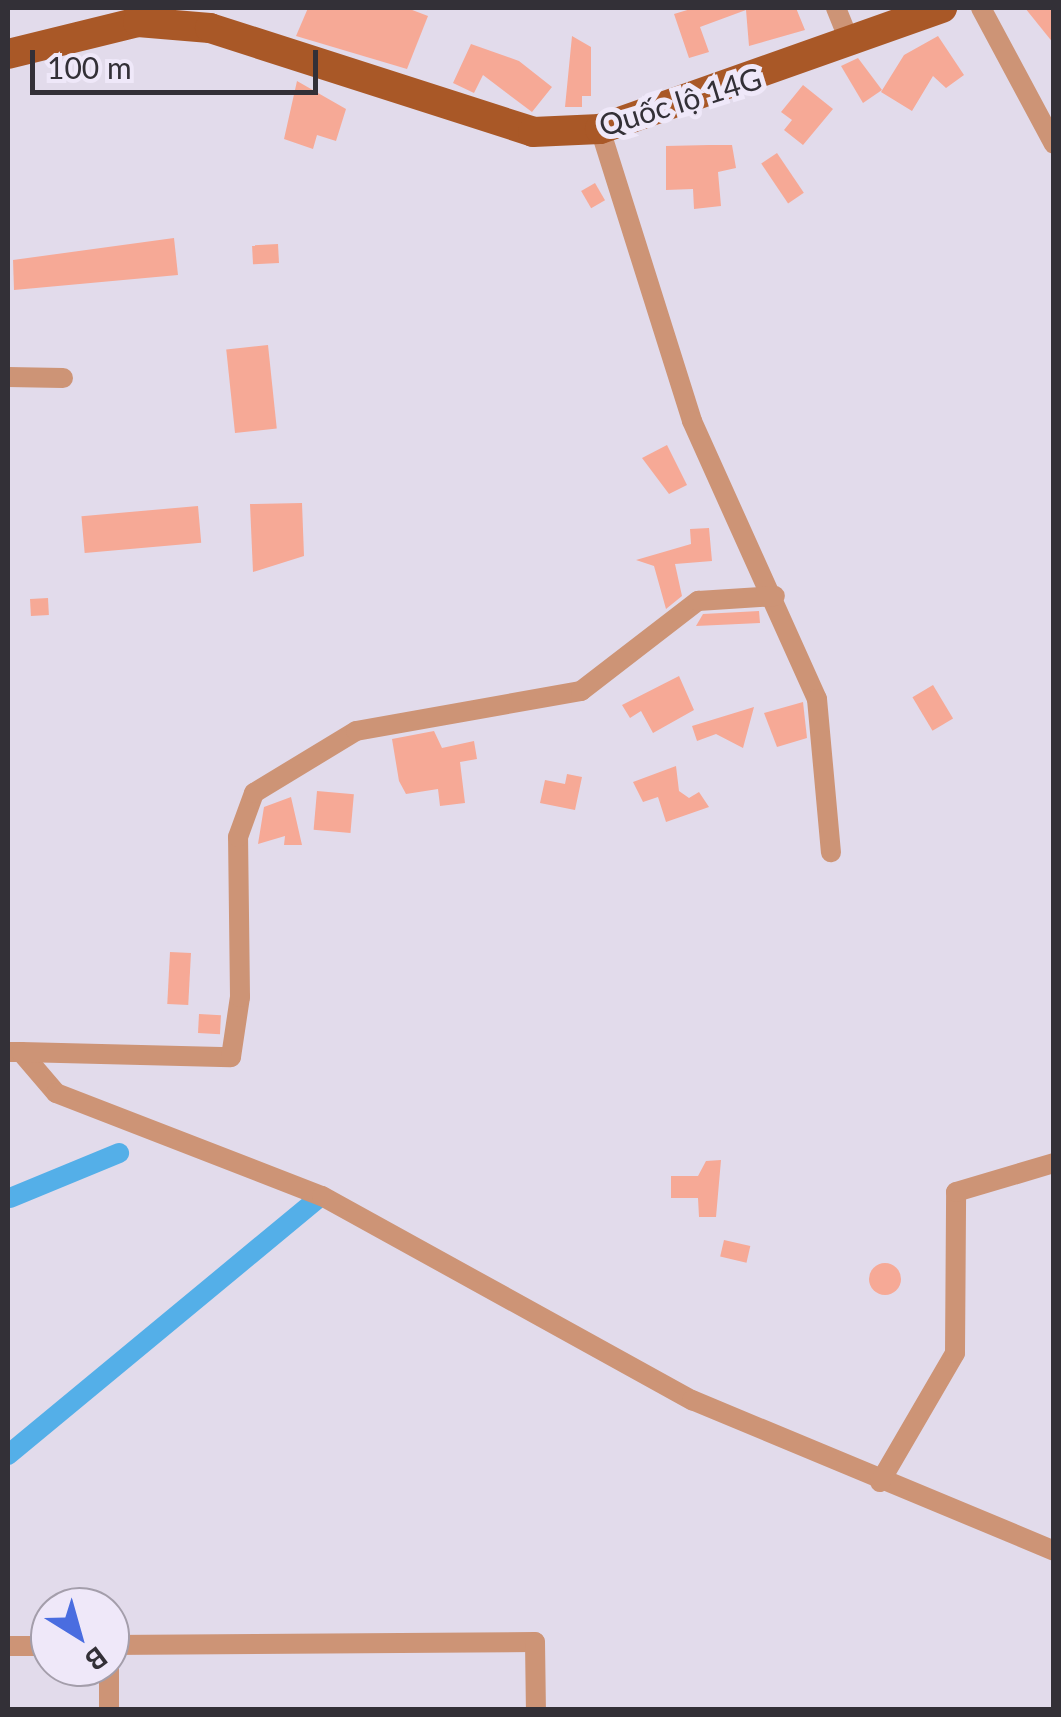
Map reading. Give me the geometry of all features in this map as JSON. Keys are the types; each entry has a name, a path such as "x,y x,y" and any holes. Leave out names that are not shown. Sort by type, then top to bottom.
{"main road":[{"name":"Quốc lộ 14G","path":"8,54 138,22 210,28 533,132 600,129 942,8"}],"street":[{"path":"836,8 850,43"},
{"path":"981,8 1054,144"},
{"path":"600,129 692,421 775,596 816,699 831,852"},
{"path":"8,376 63,378"},
{"path":"14,1052 230,1057 240,997 238,838 254,793 356,731 581,690 698,601 775,596"},
{"path":"14,1052 56,1093 322,1196 692,1400 880,1482 1054,1550"},
{"path":"880,1482 955,1352 956,1192 1054,1163"},
{"path":"130,1644 535,1642 536,1710"}],"building":[{"path":"308,8 407,8 428,16 407,69 296,36"},
{"path":"694,8 796,8 805,30 749,46 746,10 700,27 709,52 689,58 674,14"},
{"path":"1025,8 1054,8 1054,44"},
{"path":"572,36 591,47 591,96 582,96 582,107 565,107"},
{"path":"938,36 964,75 946,88 933,76 912,111 881,92 904,55"},
{"path":"471,44 519,61 552,87 532,112 483,75 474,93 453,83"},
{"path":"858,58 882,90 863,103 841,66"},
{"path":"297,81 346,109 336,141 317,135 313,149 284,139"},
{"path":"803,85 833,109 803,145 784,130 792,120 781,112"},
{"path":"732,145 736,168 718,172 721,206 694,209 693,189 666,190 666,146"},
{"path":"777,153 804,193 788,203 761,164"},
{"path":"595,183 605,200 591,208 581,191"},
{"path":"174,238 178,275 14,290 13,260"},
{"path":"278,244 279,263 253,264 252,245"},
{"path":"268,345 277,429 235,433 226,349"},
{"path":"667,445 687,485 669,494 642,458"},
{"path":"302,503 304,556 253,572 250,504"},
{"path":"198,506 201,543 85,553 81,516"},
{"path":"709,528 712,561 675,564 682,596 666,609 654,566 636,560 691,544 690,529"},
{"path":"48,598 49,615 31,616 30,599"},
{"path":"759,611 760,623 696,626 703,614"},
{"path":"679,676 694,710 653,733 641,711 630,718 622,705"},
{"path":"933,685 953,718 933,731 912,697"},
{"path":"803,702 807,738 777,747 764,713"},
{"path":"754,707 743,748 716,734 697,741 692,726"},
{"path":"434,731 442,748 474,741 477,759 460,762 465,803 440,806 438,789 406,794 399,781 392,739"},
{"path":"676,766 679,791 689,798 699,792 709,807 666,822 658,797 643,802 633,782"},
{"path":"567,774 582,777 575,810 540,803 545,780 565,784"},
{"path":"317,791 354,794 350,833 314,830"},
{"path":"291,797 302,845 284,845 285,836 258,844 264,807"},
{"path":"170,952 191,953 188,1005 167,1004"},
{"path":"199,1014 221,1015 220,1034 198,1033"},
{"path":"721,1160 716,1217 699,1217 698,1198 671,1198 671,1176 698,1176 706,1161"},
{"path":"724,1240 750,1246 746,1263 720,1257"},
{"path":"885,1263 896,1268 901,1279 896,1290 885,1295 874,1290 869,1279 874,1268"}],"waterway":[{"path":"10,1198 119,1153"},
{"path":"8,1455 317,1199"}]}
